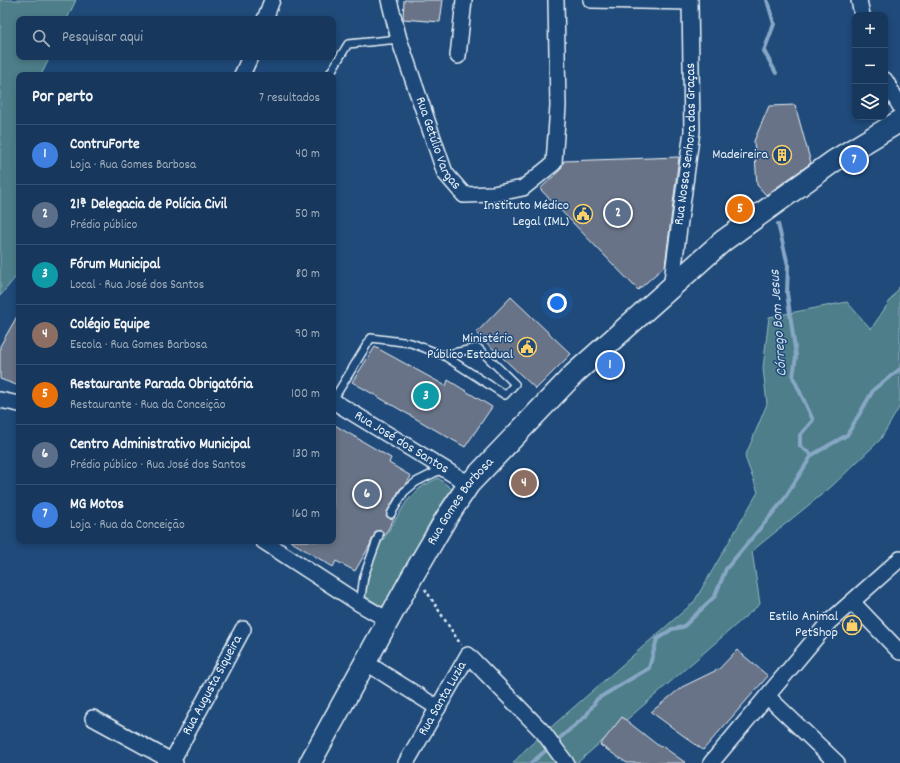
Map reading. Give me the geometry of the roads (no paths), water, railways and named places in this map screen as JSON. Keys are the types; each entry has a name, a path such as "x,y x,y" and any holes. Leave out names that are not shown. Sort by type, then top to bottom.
{"street":[{"path":"266,16 272,0"},
{"name":"Rua Getúlio Vargas","path":"389,0 399,39 445,173 464,195 493,194 523,188 554,163 558,106 556,0"},
{"path":"458,56 464,0"},
{"path":"591,0 690,1"},
{"name":"Rua Nossa Senhora das Graças","path":"671,288 692,131 690,1"},
{"path":"243,72 249,60"},
{"path":"887,84 900,106"},
{"name":"Rua Gomes Barbosa","path":"310,763 412,577 447,517 469,484 574,374 723,241 834,161 900,121"},
{"path":"0,400 16,403"},
{"name":"Rua José dos Santos","path":"336,402 469,484"},
{"path":"268,544 360,604 388,620"},
{"path":"711,763 829,622 900,560"},
{"path":"852,602 900,652"},
{"name":"Rua Augusta Siqueira","path":"173,762 243,629"},
{"name":"Rua Santa Luzia","path":"406,763 468,655 543,732 564,760"},
{"path":"365,662 438,708"},
{"path":"767,696 837,763"},
{"path":"93,718 173,762"}],"lane":[{"path":"331,72 348,44 399,39"},
{"path":"336,395 371,338 411,343 443,355 505,394 515,384 478,348 443,355"},
{"path":"391,514 404,492 416,482 444,468"},
{"path":"360,604 364,576 379,535"}],"waterway":[{"name":"Córrego Bom Jesus","path":"767,0 774,24 764,51 776,73"},
{"name":"Córrego Bom Jesus","path":"778,224 788,265 787,293 796,356 793,377 813,420 800,435 800,446 812,455"},
{"path":"555,742 586,716 597,699 649,668 657,639 672,629 683,627 715,596 726,569 782,502 812,455 847,435 874,389 900,369"},
{"path":"531,763 550,747"}],"place":[{"name":"Madeireira","path":"782,155"},
{"name":"MG Motos","path":"854,160"},
{"name":"Restaurante Parada Obrigatória","path":"740,209"},
{"name":"21ª Delegacia de Polícia Civil","path":"618,213"},
{"name":"Instituto Médico Legal (IML)","path":"583,214"},
{"name":"Ministério Público Estadual","path":"527,347"},
{"name":"ContruForte","path":"610,365"},
{"name":"Fórum Municipal","path":"426,396"},
{"name":"Colégio Equipe","path":"524,483"},
{"name":"Centro Administrativo Municipal","path":"367,494"},
{"name":"Estilo Animal PetShop","path":"852,625"}]}
